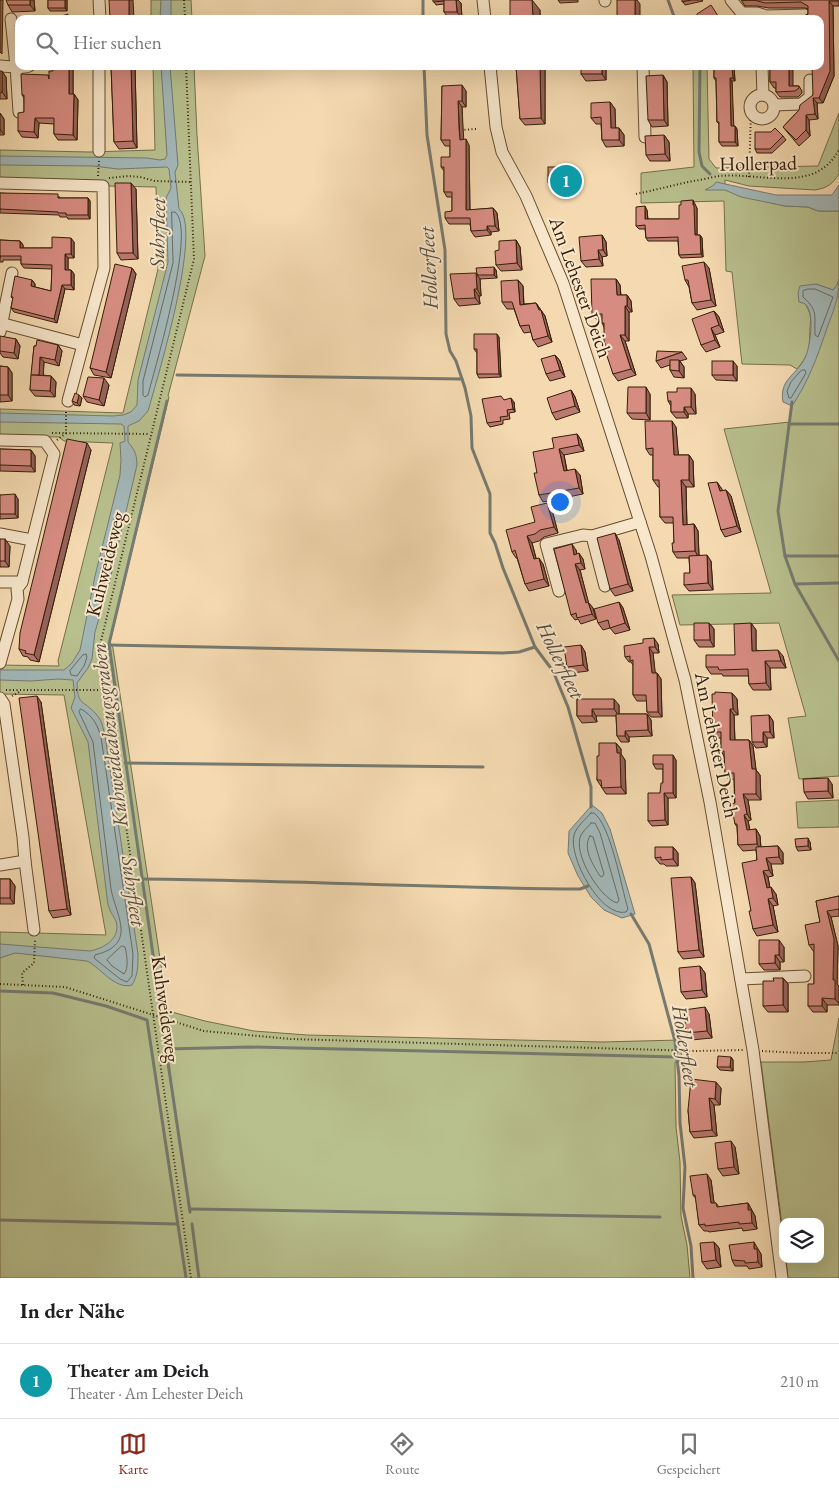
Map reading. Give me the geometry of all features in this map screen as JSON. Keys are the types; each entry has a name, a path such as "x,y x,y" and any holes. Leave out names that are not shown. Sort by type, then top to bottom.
{"street":[{"path":"99,0 100,15"},
{"path":"483,0 485,15"},
{"path":"731,0 743,15"},
{"path":"748,15 757,13 763,15"},
{"path":"11,19 15,57"},
{"path":"0,66 15,66"},
{"path":"16,70 19,112"},
{"path":"99,70 99,151"},
{"name":"Am Lehester Deich","path":"490,70 496,128 502,152 526,196 563,283 640,522 685,680 710,802 753,1050 782,1278"},
{"path":"643,70 645,137"},
{"path":"762,70 762,95"},
{"path":"774,105 801,104 810,97 810,80"},
{"path":"762,95 770,98 774,105 773,114 766,119 757,118 750,108 752,100 762,95"},
{"path":"0,183 101,181 104,268 67,405"},
{"path":"12,273 0,326 83,345"},
{"path":"0,440 46,437 54,454 22,582 17,589 18,599 0,663"},
{"path":"559,591 546,544 583,535 592,536 640,522"},
{"path":"0,534 32,540"},
{"path":"592,536 605,586"},
{"path":"0,582 22,582"},
{"path":"0,698 4,704 23,837 34,935"},
{"path":"0,865 25,861"},
{"path":"741,979 805,976"}],"path":[{"path":"184,0 185,15"},
{"name":"Kuhweideweg","path":"186,70 194,258 100,644 191,1278"},
{"path":"749,177 751,112"},
{"path":"460,130 476,129"},
{"name":"Hollerpad","path":"636,194 720,176 791,178 810,175 825,169 839,148"},
{"path":"99,151 101,181"},
{"path":"170,182 191,182"},
{"path":"66,433 67,405"},
{"path":"46,437 66,433 151,434"},
{"path":"0,690 106,690"},
{"path":"22,985 22,973 34,963 34,935"},
{"path":"0,984 65,987 204,1031 291,1039 697,1051 753,1050 839,1053"}],"green space":[{"path":"151,0 191,0 192,15 151,15"},
{"path":"153,70 194,70 205,256 168,396 110,642 113,648 168,1011 254,1031 307,1035 602,1042 680,1040 682,1062 675,1062 676,1127 680,1162 681,1216 687,1245 690,1278 0,1278 0,932 106,935 64,695 0,694 0,665 59,666 58,661 113,443 64,441 59,437 0,436 0,409 123,413 158,269 156,187 107,186 106,181 0,179 0,150 89,152 155,150"},
{"path":"693,70 707,70 709,159 716,168 818,166 839,113 839,174 829,185 815,190 749,186 725,180 725,190 785,206 808,207 818,211 839,211 839,279 833,290 816,284 806,305 810,314 809,345 805,358 797,369 790,365 742,364 732,272 726,271 724,201 641,203 641,173 694,167"},
{"path":"839,291 839,776 799,779 788,718 806,716 779,623 680,625 672,595 771,593 724,429 790,422 793,396"},
{"path":"839,800 839,827 798,828 796,802"},
{"path":"839,1018 839,1278 788,1278 786,1263 824,1263 824,1218 781,1218 761,1062 831,1060"}],"water":[{"path":"161,0 171,0 171,15 160,15"},
{"path":"161,70 170,70 178,165 175,172 179,209 185,222 186,244 176,306 148,411 139,421 128,426 128,442 135,452 137,465 108,588 95,632 92,659 77,683 80,699 98,716 105,736 138,954 135,978 132,985 126,986 108,978 87,961 15,953 0,958 0,944 90,951 106,945 116,932 116,921 107,900 88,742 71,708 75,697 73,680 0,680 0,670 64,670 72,663 80,650 95,576 120,475 120,443 125,441 124,426 121,424 0,422 0,413 113,416 131,412 137,405 138,380 168,262 166,198 171,188 169,169 167,167 118,169 93,166 0,165 0,156 147,158 160,160 165,159 167,155"},
{"path":"716,182 776,195 832,195 839,185 839,211 818,211 808,207 785,206 741,197 725,190 705,190"},
{"path":"839,279 835,305 819,351 807,379 792,406 783,402 783,388 805,358 809,347 811,331 809,309 805,304 799,302 798,293 800,286 816,284 833,290"},
{"path":"592,805 602,813 610,829 635,914 622,918 604,910 591,897 578,876 568,853 569,831"}],"building":[{"path":"6,0 30,0 30,5 8,5"},
{"path":"48,0 65,0 65,8 48,8"},
{"path":"109,0 129,0 129,15 110,15"},
{"path":"433,0 444,0 444,1 433,2"},
{"path":"444,0 456,0 457,12 444,12"},
{"path":"510,0 532,0 533,15 510,15"},
{"path":"617,0 635,0 635,15 617,15"},
{"path":"754,0 839,0 829,1 830,71 819,98 813,98 815,114 806,115 806,130 796,140 783,127 799,110 800,105 813,95 812,70 824,70 824,15 806,15 808,14 808,6 801,2 765,3"},
{"path":"711,5 717,15 697,15"},
{"path":"69,70 69,94 74,94 73,135 54,134 54,118 35,118 34,132 18,131 18,113 24,112 21,74 48,75 49,79 49,71"},
{"path":"111,70 131,70 133,141 114,142"},
{"path":"516,70 540,70 541,118 520,119"},
{"path":"581,70 602,70 602,74 581,74"},
{"path":"714,70 732,70 733,78 730,78 731,126 735,126 735,142 719,142 716,78 714,78"},
{"path":"770,70 789,70 789,86 799,86 799,88 795,91 776,92 776,82 770,82"},
{"path":"0,71 2,71 2,92 0,93"},
{"path":"663,75 664,120 648,120 646,76"},
{"path":"462,85 462,101 458,101 460,140 466,139 466,210 493,208 495,226 487,226 487,230 471,231 470,218 445,218 445,212 452,211 452,192 444,192 444,167 441,167 441,157 450,157 450,140 441,140 442,86"},
{"path":"610,102 611,128 619,128 619,140 602,140 601,117 591,118 591,103"},
{"path":"775,128 783,136 770,149 755,149 755,132 771,132"},
{"path":"664,135 665,154 646,155 645,136"},
{"path":"548,167 574,167 574,182 548,182"},
{"path":"115,183 131,183 133,253 117,253"},
{"path":"0,193 58,194 58,198 88,198 88,215 0,209"},
{"path":"693,200 695,235 700,235 701,254 679,255 678,237 646,238 645,225 636,226 636,207 645,206 645,219 679,219 679,205 681,205 681,201"},
{"path":"602,235 603,250 598,250 599,259 581,261 579,237"},
{"path":"52,237 71,238 71,254 65,254 65,270 71,270 71,285 62,285 54,319 11,308 15,276 32,280 31,286 51,291 52,265 21,264 21,256 0,256 0,240 20,241 20,248 52,248"},
{"path":"516,240 517,263 496,265 495,251 499,250 499,241"},
{"path":"704,262 711,300 692,303 688,280 685,280 682,266"},
{"path":"115,264 132,268 106,372 90,368"},
{"path":"494,267 494,275 477,274 476,268"},
{"path":"476,273 477,289 474,289 475,298 454,299 450,274"},
{"path":"591,279 616,279 617,295 627,295 625,335 620,335 631,369 613,374 606,353 608,352 604,341 602,314 592,314"},
{"path":"518,280 520,305 536,303 539,310 541,310 548,336 533,340 529,325 520,326 512,302 502,302 501,281"},
{"path":"714,311 719,325 711,328 715,340 701,345 692,319"},
{"path":"474,334 497,334 499,374 477,374 477,349 474,349"},
{"path":"0,336 16,339 14,353 0,351"},
{"path":"37,340 58,345 55,360 40,357 39,375 31,375 34,346 36,346"},
{"path":"657,351 682,352 656,361"},
{"path":"555,355 560,370 546,374 541,359"},
{"path":"670,360 679,360 679,371 670,370"},
{"path":"712,361 733,361 733,375 712,375"},
{"path":"0,366 8,367 8,395 0,395"},
{"path":"31,375 51,376 50,391 30,390"},
{"path":"88,377 104,378 99,400 83,396"},
{"path":"628,387 646,387 646,413 627,413"},
{"path":"677,388 691,388 691,407 684,407 684,412 671,412 671,401 668,401 667,392 677,392"},
{"path":"571,390 575,406 552,413 547,398"},
{"path":"75,393 79,395 77,403 72,401"},
{"path":"501,396 504,400 511,398 513,409 507,410 508,416 500,417 501,421 487,423 482,399"},
{"path":"645,421 672,421 674,455 689,455 689,480 681,480 683,525 694,524 695,551 673,552 673,517 660,517 659,480 653,480 653,448 646,449"},
{"path":"577,434 579,445 559,449 564,471 575,469 579,488 539,495 534,473 537,473 533,452 554,448 552,438"},
{"path":"67,439 87,443 34,655 19,649 20,633"},
{"path":"0,449 31,450 31,466 0,465"},
{"path":"717,482 720,491 726,490 737,526 721,530 708,483"},
{"path":"15,494 15,514 0,514 0,495"},
{"path":"547,503 554,527 540,530 535,534 527,536 534,559 539,558 544,579 525,584 515,550 512,552 506,530 535,522 531,507"},
{"path":"615,533 628,584 610,589 597,538"},
{"path":"0,539 5,539 5,561 0,561"},
{"path":"572,544 574,555 579,553 581,563 575,564 586,603 588,602 592,614 577,618 576,613 571,615 554,549"},
{"path":"707,555 708,583 684,585 684,573 690,573 689,556"},
{"path":"619,602 625,623 610,628 608,620 598,623 594,609"},
{"path":"694,623 709,623 710,640 694,640"},
{"path":"751,623 752,651 778,650 781,661 765,661 766,683 749,684 748,669 719,670 718,667 706,667 706,655 735,655 734,624"},
{"path":"654,638 655,647 649,647 652,673 657,673 658,712 647,712 646,695 633,695 633,660 630,661 630,656 625,657 624,646 643,643 643,639"},
{"path":"581,645 583,665 567,667 564,647"},
{"path":"715,692 732,693 733,709 730,709 730,740 749,740 752,769 756,769 756,794 743,794 747,814 744,815 747,830 756,829 757,844 738,845 737,824 735,824 731,804 735,803 734,773 725,773 724,751 721,751 721,732 713,732 712,694 715,694"},
{"path":"37,696 67,909 49,911 19,698"},
{"path":"577,699 614,699 614,709 592,709 592,716 577,716"},
{"path":"616,714 647,714 648,730 625,731 625,736 617,736"},
{"path":"769,715 770,732 763,732 763,742 752,742 751,716"},
{"path":"599,743 616,743 617,753 620,753 621,787 602,788 601,780 597,780"},
{"path":"653,755 673,755 673,793 664,793 665,820 648,821 648,793 660,793 661,783 663,783 663,764 653,764"},
{"path":"828,778 828,791 804,792 803,779"},
{"path":"808,838 808,846 796,847 795,839"},
{"path":"778,846 779,857 766,858 769,870 763,871 767,888 771,887 773,898 768,899 773,925 753,929 742,863 757,860 756,847"},
{"path":"655,847 673,847 673,859 661,860 661,857 655,858"},
{"path":"691,877 699,950 678,952 671,878"},
{"path":"0,879 10,879 10,898 0,898"},
{"path":"839,896 839,909 827,911 834,939 833,980 835,980 835,999 822,998 822,1006 808,1006 808,984 814,984 814,944 809,945 805,925 820,922 816,901"},
{"path":"759,940 779,940 779,955 775,955 775,963 759,964"},
{"path":"700,966 702,990 681,992 679,968"},
{"path":"773,978 783,978 783,1005 763,1006 763,981 774,981"},
{"path":"705,1007 707,1031 686,1033 684,1010"},
{"path":"718,1056 731,1057 730,1067 717,1067"},
{"path":"691,1079 716,1082 715,1099 709,1098 712,1130 690,1132 688,1110"},
{"path":"731,1141 734,1167 718,1169 715,1143"},
{"path":"707,1174 711,1203 716,1203 717,1207 748,1203 748,1210 751,1210 752,1223 699,1225 690,1176"},
{"path":"714,1242 716,1260 702,1262 700,1243"},
{"path":"754,1242 754,1249 757,1249 758,1262 745,1263 745,1261 732,1260 729,1245"}],"waterway":[{"name":"Hollerfleet","path":"423,0 423,15"},
{"path":"668,0 674,15"},
{"name":"Hollerfleet","path":"424,70 427,135 445,250 446,334 450,351 456,361 465,388 471,416 472,448 490,494 490,533 535,647 553,671 568,707 591,787 591,807"},
{"path":"700,70 699,152 702,166 710,174"},
{"path":"177,375 462,379"},
{"name":"Kuhweideabzugsgraben","path":"161,1011 109,644 167,401"},
{"path":"792,402 778,511 785,556 795,584 839,661"},
{"path":"789,424 839,424"},
{"path":"785,556 839,556"},
{"path":"795,584 839,583"},
{"path":"109,645 503,653 519,652 535,647"},
{"path":"125,763 483,767"},
{"name":"Suhrfleet","path":"142,879 580,889 588,886"},
{"name":"Hollerfleet","path":"631,914 649,944 675,1041 679,1076 680,1123 685,1167 683,1208 691,1246 693,1278"},
{"path":"0,991 53,993 106,1006 147,1020 186,1278"},
{"name":"Kuhweideabzugsgraben","path":"162,1022 190,1212"},
{"path":"166,1049 250,1047 677,1057"},
{"path":"190,1209 660,1217"},
{"path":"0,1220 177,1224"},
{"name":"Kuhweideabzugsgraben","path":"192,1224 199,1278"}],"place":[{"name":"Theater am Deich","path":"566,181"}]}
